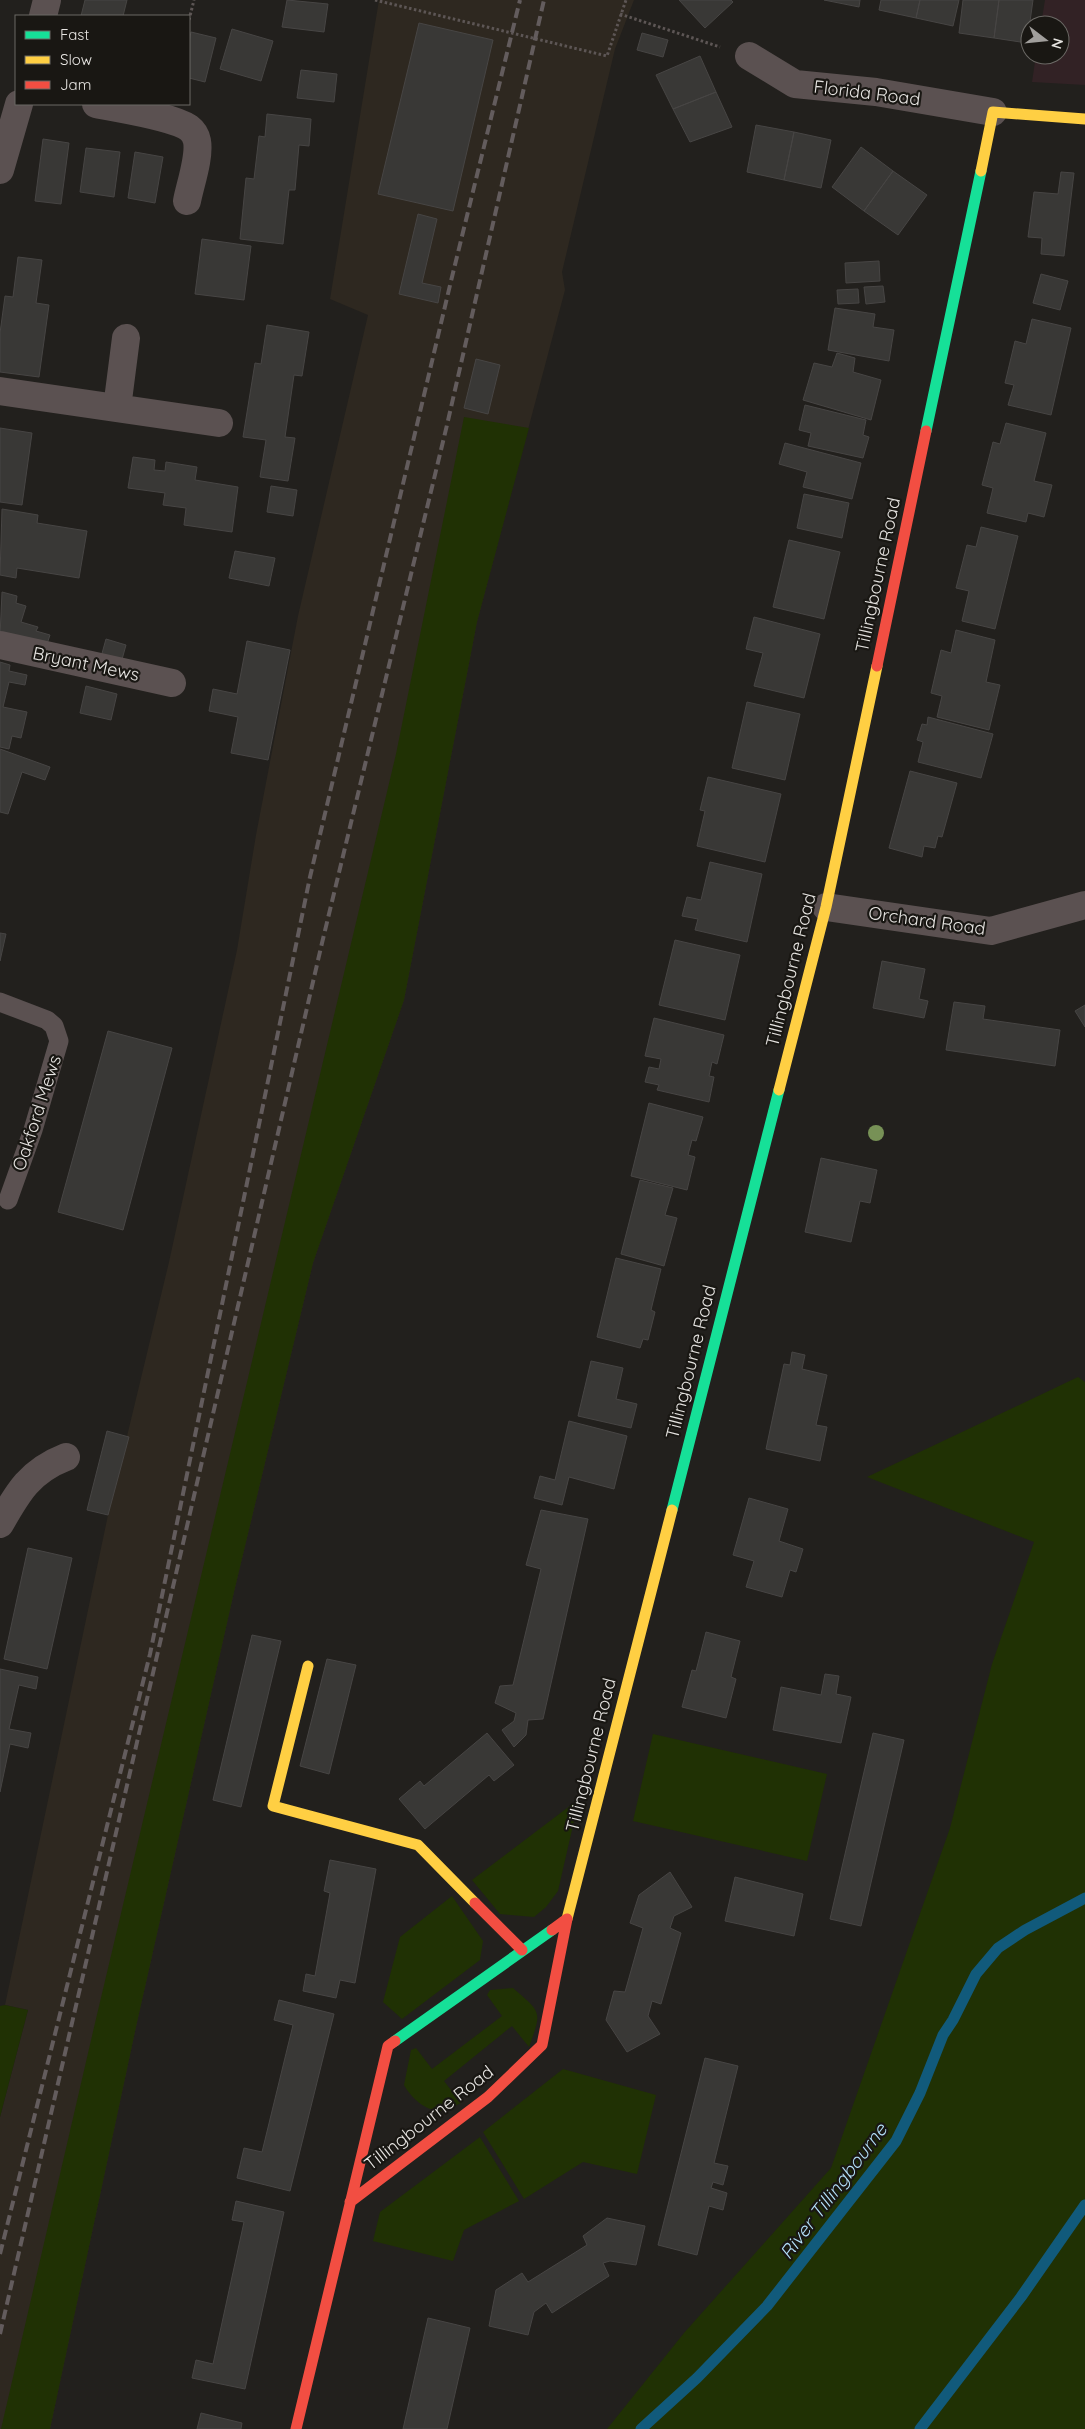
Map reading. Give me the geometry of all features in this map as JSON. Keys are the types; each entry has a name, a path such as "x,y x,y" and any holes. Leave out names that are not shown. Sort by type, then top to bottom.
{"street":[{"path":"43,15 47,0"},
{"name":"Florida Road","path":"749,56 795,84 876,92 993,112"},
{"path":"0,170 19,105"},
{"path":"101,105 164,119 189,128 194,133 197,140 197,150 186,201"},
{"path":"993,112 1085,119"},
{"name":"Tillingbourne Road","path":"350,2202 488,2097 542,2045 567,1919 826,907 993,112"},
{"path":"116,408 126,338"},
{"path":"0,391 219,422"},
{"name":"Bryant Mews","path":"0,645 172,683"},
{"name":"Orchard Road","path":"826,907 991,931 1085,905"},
{"path":"0,1524 14,1499 31,1478 50,1464 66,1458"},
{"path":"308,1666 273,1806 418,1845 522,1950"},
{"name":"Tillingbourne Road","path":"296,2429 388,2046 567,1919"}],"lane":[{"name":"Oakford Mews","path":"0,1002 47,1020 54,1026 59,1042 33,1130 8,1200"}],"path":[{"path":"190,16 194,0"},
{"path":"377,0 606,56 626,0"},
{"path":"620,14 749,56"}],"shaded area":[{"path":"379,0 634,0 615,49 562,272 565,290 477,622 404,1000 313,1263 234,1592 136,2027 50,2429 0,2429 0,2117 28,2010 5,2005 108,1515 169,1262 237,950 256,835 298,616 368,315 330,299"},
{"path":"1045,0 1085,0 1085,85 1032,82 1035,65 1070,65 1070,15 1043,15"}],"green space":[{"path":"464,417 529,428 477,622 404,1000 313,1263 234,1592 136,2027 50,2429 1,2429 95,2023 396,754"},
{"path":"1078,1377 1085,1382 1085,2429 607,2429 684,2333 831,2168 950,1828 992,1664 1034,1542 867,1477"},
{"path":"653,1734 827,1774 807,1861 633,1821"},
{"path":"579,1799 558,1891 546,1907 534,1917 500,1914 472,1880"},
{"path":"452,1896 483,1941 480,1960 402,2019 383,2002 400,1937"},
{"path":"513,1988 530,2003 537,2013 536,2026 529,2047 512,2026 444,2081 461,2103 439,2111 427,2108 416,2100 404,2085 411,2050 416,2048 432,2069 502,2016 487,1995 490,1990"},
{"path":"5,2005 28,2010 0,2117 0,2006"},
{"path":"563,2069 656,2095 637,2174 583,2162 524,2199 483,2132"},
{"path":"480,2137 519,2201 464,2230 453,2261 373,2241 380,2212"}],"building":[{"path":"85,0 127,0 123,15 81,15"},
{"path":"287,0 328,4 324,32 282,27"},
{"path":"679,0 731,0 733,2 705,28"},
{"path":"824,0 860,0 859,7"},
{"path":"881,0 920,0 916,18 879,10"},
{"path":"920,0 959,0 953,26 916,18"},
{"path":"963,0 999,0 994,38 959,33"},
{"path":"999,0 1033,0 1031,15 1020,15 1020,42 994,38"},
{"path":"419,23 493,40 453,211 378,194"},
{"path":"232,29 273,41 261,81 220,69"},
{"path":"191,32 216,38 205,82 190,78"},
{"path":"642,33 668,40 663,57 637,50"},
{"path":"700,56 716,92 673,109 656,75"},
{"path":"301,70 337,74 334,102 297,98"},
{"path":"716,92 732,127 690,142 673,109"},
{"path":"267,114 311,119 309,146 299,145 295,190 289,190 283,244 240,239 246,178 254,179 259,136 265,137"},
{"path":"756,125 794,132 784,180 747,172"},
{"path":"794,132 831,140 821,188 784,180"},
{"path":"43,139 69,143 61,204 35,201"},
{"path":"861,147 893,171 864,211 832,187"},
{"path":"86,148 120,152 114,197 80,192"},
{"path":"135,152 163,157 155,203 128,198"},
{"path":"893,171 927,195 898,235 864,211"},
{"path":"1061,172 1074,173 1064,256 1041,254 1042,238 1028,237 1034,192 1058,194"},
{"path":"418,214 437,219 422,283 441,287 438,303 399,294"},
{"path":"202,239 251,246 244,300 195,294"},
{"path":"18,257 42,260 36,303 49,305 39,377 0,372 0,333 5,296 13,297"},
{"path":"879,261 880,281 846,283 845,263"},
{"path":"1041,274 1068,281 1060,310 1033,303"},
{"path":"883,286 885,302 866,304 864,287"},
{"path":"858,289 859,303 838,304 837,290"},
{"path":"835,308 875,314 873,327 894,330 889,361 828,350"},
{"path":"1032,319 1071,328 1051,415 1008,405 1014,385 1005,383 1015,341 1026,344"},
{"path":"267,325 309,332 302,376 294,375 285,437 295,438 288,481 260,477 266,440 243,437 255,363 261,364"},
{"path":"837,353 855,358 853,372 881,380 871,420 803,400 814,363 832,367"},
{"path":"476,359 500,365 488,414 464,408"},
{"path":"805,405 866,420 863,435 869,437 863,458 808,446 811,433 799,430"},
{"path":"1006,423 1046,433 1034,481 1052,485 1044,517 1028,513 1026,522 987,513 993,488 982,485 993,442 1000,444"},
{"path":"0,428 32,433 22,505 0,502"},
{"path":"785,443 861,463 852,499 803,487 807,472 779,464"},
{"path":"133,457 155,460 154,470 165,471 166,462 197,467 195,480 238,487 232,532 184,525 186,508 163,505 165,493 128,488"},
{"path":"271,486 297,490 293,516 267,512"},
{"path":"804,494 849,503 842,538 797,528"},
{"path":"2,509 38,515 37,523 87,531 79,578 17,568 16,578 0,575"},
{"path":"981,527 1018,536 995,629 962,621 969,591 956,588 967,545 976,547"},
{"path":"789,540 840,552 824,619 773,607"},
{"path":"235,551 275,558 269,586 229,578"},
{"path":"2,592 17,596 16,603 26,606 21,622 38,627 36,631 50,635 47,644 0,636"},
{"path":"754,617 820,634 804,698 754,686 763,653 746,649"},
{"path":"956,630 995,640 986,682 1000,685 989,730 937,717 942,696 931,693 941,650 951,653"},
{"path":"106,639 126,645 121,663 101,657"},
{"path":"247,641 290,650 268,760 231,753 238,717 209,711 213,689 237,694"},
{"path":"0,662 10,665 9,671 27,675 25,685 9,682 3,707 27,712 21,738 12,736 9,749 0,747"},
{"path":"86,686 117,694 111,720 80,713"},
{"path":"747,702 800,714 785,780 732,768"},
{"path":"928,717 993,734 981,778 918,762 923,742 917,740 922,724 927,725"},
{"path":"0,749 50,767 45,780 22,772 8,814 0,812"},
{"path":"910,771 957,783 942,837 938,836 935,848 924,846 922,857 889,848"},
{"path":"708,777 781,794 765,862 697,846 705,811 700,810"},
{"path":"710,862 762,874 747,942 695,930 698,919 682,916 687,897 701,900"},
{"path":"0,933 6,934 0,961"},
{"path":"675,940 740,955 725,1020 659,1005"},
{"path":"882,961 925,969 919,999 928,1001 924,1018 873,1008"},
{"path":"954,1002 985,1006 983,1019 1060,1030 1055,1066 946,1050"},
{"path":"1085,1005 1085,1027 1075,1011"},
{"path":"654,1018 724,1035 717,1064 712,1062 709,1076 714,1077 709,1102 657,1090 659,1085 645,1082 649,1067 659,1069 661,1059 645,1056"},
{"path":"108,1031 172,1048 123,1230 58,1212"},
{"path":"649,1103 703,1117 696,1141 692,1140 688,1155 695,1157 687,1190 631,1176"},
{"path":"821,1158 877,1170 870,1203 860,1201 851,1242 805,1232"},
{"path":"640,1180 673,1188 665,1215 677,1218 664,1266 621,1254"},
{"path":"616,1258 661,1269 651,1310 655,1312 648,1340 643,1339 640,1348 597,1337"},
{"path":"792,1352 805,1355 802,1369 827,1375 816,1425 827,1427 820,1461 766,1449 784,1364 790,1365"},
{"path":"591,1361 623,1368 616,1399 637,1404 631,1428 578,1416"},
{"path":"569,1421 627,1436 614,1489 569,1477 562,1505 534,1498 540,1476 555,1480"},
{"path":"107,1431 129,1437 108,1515 87,1510"},
{"path":"749,1498 788,1509 779,1541 803,1549 796,1572 790,1570 782,1597 746,1587 754,1561 733,1555"},
{"path":"541,1510 588,1519 543,1719 528,1720 526,1735 514,1747 502,1730 514,1721 516,1713 495,1703 500,1686 513,1685 541,1569 526,1565"},
{"path":"28,1548 72,1558 47,1669 4,1659"},
{"path":"706,1632 740,1641 731,1677 736,1679 726,1718 682,1707 692,1670 696,1671"},
{"path":"252,1635 281,1641 241,1807 213,1800"},
{"path":"327,1659 356,1665 329,1774 300,1766"},
{"path":"0,1669 38,1677 36,1689 19,1685 9,1729 31,1733 28,1748 10,1744 0,1792"},
{"path":"825,1674 839,1676 836,1694 851,1697 841,1743 773,1730 781,1687 821,1695"},
{"path":"487,1733 514,1765 494,1781 489,1775 425,1829 399,1799 420,1781 424,1786"},
{"path":"873,1733 904,1740 861,1926 830,1919"},
{"path":"330,1860 376,1869 355,1983 340,1980 336,1998 303,1991 306,1974 315,1976 330,1893 324,1891"},
{"path":"670,1872 692,1907 674,1916 670,1928 681,1933 661,2004 652,2001 648,2016 660,2034 627,2052 606,2020 614,1991 625,1992 643,1928 630,1923 639,1895"},
{"path":"735,1877 803,1894 794,1936 725,1921"},
{"path":"279,2000 334,2014 290,2191 237,2178 244,2148 262,2152 293,2025 274,2020"},
{"path":"705,2058 738,2066 714,2163 728,2166 723,2185 713,2182 711,2188 727,2193 723,2210 709,2206 697,2255 658,2245"},
{"path":"236,2201 284,2212 245,2389 192,2378 196,2360 213,2364 244,2222 232,2220"},
{"path":"607,2218 645,2226 636,2265 610,2261 603,2263 609,2276 552,2313 546,2303 534,2312 528,2335 489,2326 496,2290 522,2273 528,2282 587,2245 583,2236"},
{"path":"428,2318 470,2328 447,2429 403,2429"},
{"path":"201,2413 242,2423 241,2429 197,2429"}],"waterway":[{"name":"River Tillingbourne","path":"641,2429 697,2378 767,2306 896,2141 920,2093 943,2035 953,2020 976,1974 998,1948 1025,1930 1085,1898"},
{"path":"920,2429 1021,2297 1085,2205"}],"railway":[{"path":"0,2254 150,1654 310,877 451,281 520,0"},
{"path":"0,2334 322,943 447,425 544,0"}],"traffic: fast":[{"path":"926,431 981,171"},
{"path":"672,1510 779,1090"},
{"path":"395,2041 552,1930"}],"traffic: slow":[{"path":"981,171 993,112 1085,119"},
{"path":"779,1090 826,907 877,666"},
{"path":"567,1919 672,1510"},
{"path":"308,1666 273,1806 418,1845 475,1903"}],"traffic: jam":[{"path":"877,666 926,431"},
{"path":"475,1903 522,1950"},
{"path":"350,2202 488,2097 542,2045 567,1919 552,1930"},
{"path":"296,2429 388,2046 395,2041"}]}
